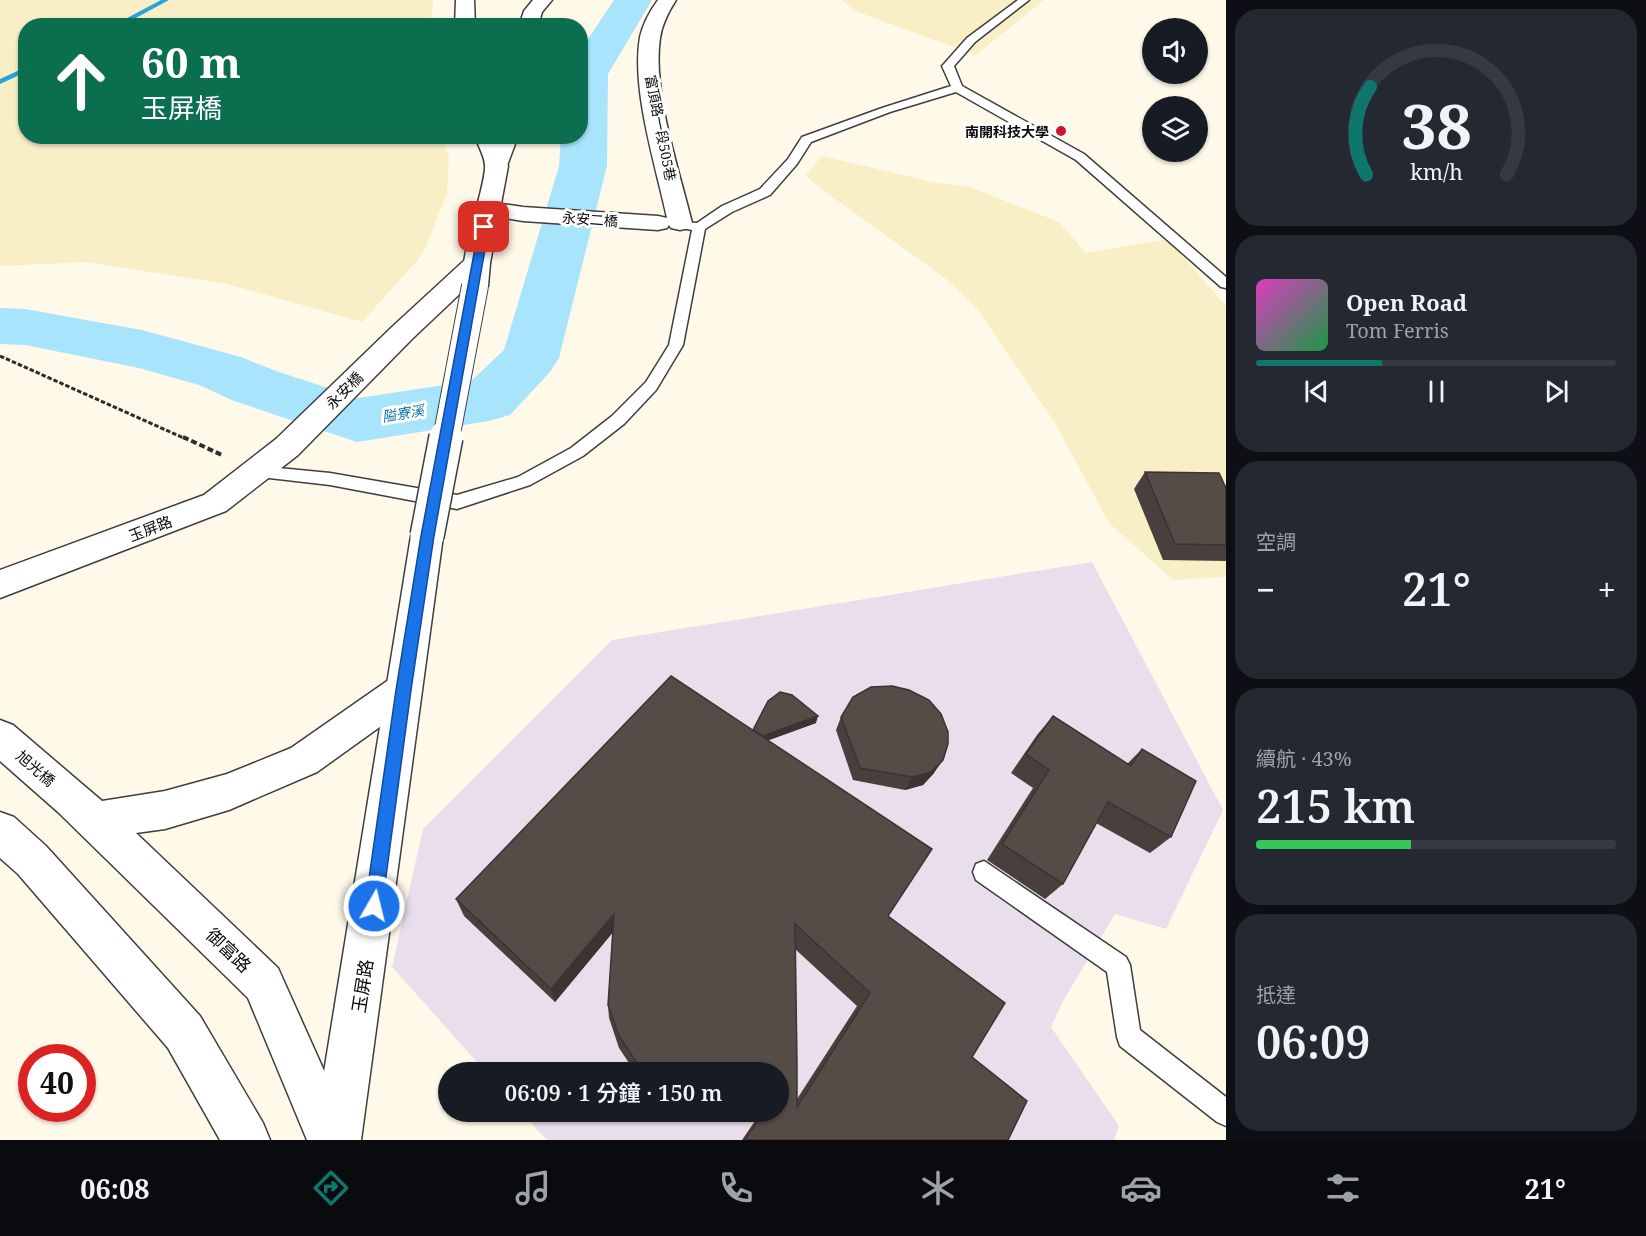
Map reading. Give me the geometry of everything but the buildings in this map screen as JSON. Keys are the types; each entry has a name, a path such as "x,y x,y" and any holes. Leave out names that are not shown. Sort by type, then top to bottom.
{"street":[{"path":"465,0 465,18"},
{"path":"531,18 533,11 543,0"},
{"name":"富頂路一段505巷","path":"667,0 657,14 650,39 650,68 679,224"},
{"path":"489,144 497,166"},
{"path":"476,275 497,166 504,144"},
{"name":"永安二橋","path":"488,209 523,214 679,224"},
{"name":"永安橋","path":"287,447 402,333 476,275"},
{"name":"玉屏路","path":"337,1140 371,928 403,690 427,536 476,275"},
{"name":"玉屏路","path":"0,584 215,503 258,472 287,447"},
{"path":"84,810 165,810 229,792 304,760 403,690"},
{"name":"旭光橋","path":"0,737 84,810"},
{"name":"御富路","path":"84,810 263,983 331,1140"},
{"path":"0,831 32,860 184,1032 246,1140"}],"lane":[{"path":"1024,0 971,39 948,66 957,87 1080,157 1226,284"},
{"path":"258,472 330,479 457,502 524,481 577,452 618,420 651,386 676,345 679,224 727,209 765,192 793,161 806,140 886,110 957,87"},
{"path":"984,872 1118,965 1129,1037 1226,1113"}],"path":[{"path":"0,356 258,472"}],"shaded area":[{"path":"0,0 433,0 432,18 18,18 18,144 444,144 449,157 447,193 423,254 362,322 227,284 86,262 0,266"},
{"path":"842,0 1044,0 976,55 855,11"},
{"path":"822,156 932,182 970,187 1059,222 1086,253 1168,239 1226,306 1226,577 1173,580 1109,523 1055,423 978,310 946,279 805,175"},
{"path":"1092,562 1223,810 1166,929 1115,914 1063,1001 1051,1027 1119,1126 1114,1140 547,1140 530,1122 789,1122 789,1062 477,1062 392,967 423,829 612,640"}],"waterway":[{"path":"131,18 166,0"},
{"name":"隘寮溪","path":"588,72 633,0"},
{"path":"0,82 18,73"},
{"name":"隘寮溪","path":"0,326 25,327 142,349 220,371 255,386 357,420 489,400 530,358 583,166 584,144"}],"place":[{"name":"南開科技大學","path":"1061,131"}],"route":[{"path":"374,906 403,690 427,536 475,286 484,227"}]}
